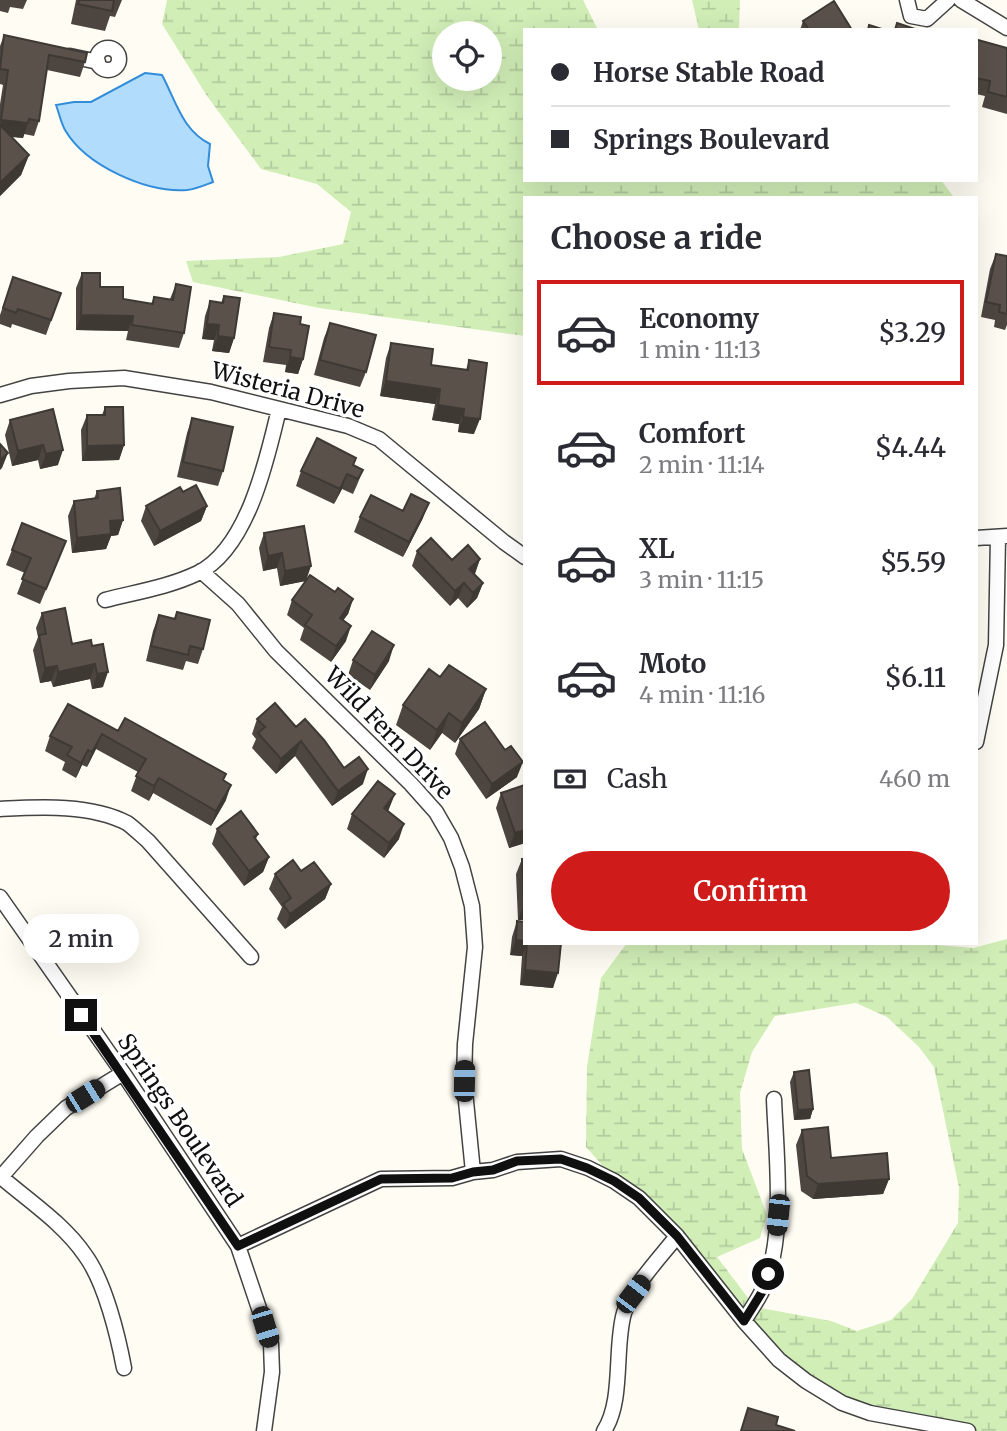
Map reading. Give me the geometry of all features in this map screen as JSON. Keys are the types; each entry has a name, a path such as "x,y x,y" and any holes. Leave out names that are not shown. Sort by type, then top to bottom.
{"street":[{"path":"906,0 911,16 927,19 948,0"},
{"path":"961,0 1007,28"},
{"path":"61,54 98,62"},
{"name":"Wisteria Drive","path":"0,395 31,386 124,378 211,392 348,426 379,439 523,556"},
{"path":"105,600 169,584 201,571 224,551 244,521 263,478 279,409"},
{"path":"978,538 1003,537 996,645 978,732"},
{"name":"Wild Fern Drive","path":"201,571 238,604 276,651 411,784 436,812 451,838 472,906 475,947 464,1044 464,1081 473,1172"},
{"path":"0,808 44,807 80,811 110,816 130,825 148,841 251,957"},
{"name":"Springs Boulevard","path":"0,897 123,1073 238,1246 271,1344 272,1372 264,1431"},
{"path":"123,1073 66,1108 1,1177 60,1227 86,1256 117,1328 124,1368"},
{"path":"744,1321 762,1292 773,1256 778,1215 774,1099"},
{"path":"238,1246 381,1179 452,1178 493,1170 517,1161 561,1159 614,1181 639,1198 677,1236 744,1321 779,1360 806,1381 842,1403 870,1413 968,1431"},
{"path":"604,1431 612,1413 625,1311 633,1294 677,1236"}],"green space":[{"path":"167,0 583,0 597,28 523,28 523,182 942,182 953,196 523,196 523,336 319,308 193,282 186,261 279,257 343,244 351,212 317,184 261,169 207,96 162,24"},
{"path":"692,0 740,0 739,28 699,28"},
{"path":"1007,939 1007,1431 934,1431 792,1379 586,1147 587,1067 601,978 626,945 938,945 973,948","holes":["856,1003 887,1017 919,1047 934,1067 959,1188 958,1223 912,1299 891,1320 857,1331 831,1321 755,1307 717,1257 760,1238 767,1215 742,1149 740,1093 752,1052 775,1016"]}],"water":[{"path":"145,73 162,75 186,123 210,144 208,166 213,182 187,190 171,190 136,182 102,166 87,155 65,130 56,105 91,102"}],"building":[{"path":"79,0 114,0 112,11 78,4"},
{"path":"834,1 851,28 808,28 803,21"},
{"path":"897,23 912,28 896,28"},
{"path":"4,35 87,53 85,62 49,55 39,121 29,119 28,123 1,120 8,70 0,69"},
{"path":"978,40 1007,48 1007,97 988,92 990,81 978,78"},
{"path":"0,125 29,155 0,183"},
{"path":"996,254 1007,256 1007,314 999,312 1000,305 986,302"},
{"path":"82,273 100,273 100,287 123,287 123,299 153,304 154,297 173,300 176,284 191,287 184,333 132,325 133,316 81,315"},
{"path":"13,277 61,293 51,320 18,309 16,313 3,308"},
{"path":"224,296 240,298 234,338 218,336 219,325 207,324 210,301 223,303"},
{"path":"274,313 301,317 300,324 309,326 303,359 290,357 291,350 269,347"},
{"path":"330,323 376,335 366,372 320,360"},
{"path":"391,343 433,349 431,365 468,370 469,360 487,363 480,419 463,417 464,409 438,405 440,389 386,381"},
{"path":"105,407 123,407 124,445 87,446 87,415 105,415"},
{"path":"53,409 63,450 46,454 43,445 18,451 10,420"},
{"path":"192,418 233,427 223,471 183,462"},
{"path":"317,438 356,458 353,465 363,470 358,479 347,474 340,489 301,471"},
{"path":"0,444 8,453 0,460"},
{"path":"196,485 207,506 160,531 146,506 180,487 183,492"},
{"path":"120,488 123,520 110,521 111,534 77,538 74,501 98,498 97,491"},
{"path":"411,494 429,503 409,542 360,517 371,495 403,511"},
{"path":"22,523 66,541 46,589 22,579 31,558 12,550"},
{"path":"304,526 311,566 285,571 282,553 268,556 264,533"},
{"path":"431,538 452,560 468,545 480,559 469,569 483,583 473,593 464,583 455,591 417,551"},
{"path":"310,575 335,592 338,588 353,599 340,618 351,626 336,646 305,625 312,615 292,600"},
{"path":"65,608 72,644 91,640 92,646 103,644 108,672 97,674 95,664 58,672 57,666 45,668 39,635 46,634 42,613"},
{"path":"177,612 210,620 203,649 190,646 188,655 151,646 159,615 175,619"},
{"path":"372,631 394,645 375,675 353,660"},
{"path":"449,665 486,689 462,723 449,713 437,730 403,705 429,669 440,677"},
{"path":"275,703 296,727 305,719 344,768 359,757 368,769 338,791 301,741 281,759 258,733 265,727 257,719"},
{"path":"68,704 118,731 125,718 226,774 223,780 231,785 216,811 159,778 154,786 136,776 146,759 102,734 92,752 88,750 81,763 67,755 72,747 50,736"},
{"path":"485,722 505,750 511,746 523,762 492,784 460,739"},
{"path":"378,781 395,794 384,808 404,824 389,843 352,814"},
{"path":"523,786 523,831 515,833 501,793"},
{"path":"241,811 258,834 254,837 269,857 249,871 217,829"},
{"path":"293,860 301,871 314,862 331,884 290,914 283,904 291,898 275,874"},
{"path":"517,921 523,922 523,941 516,940"},
{"path":"527,945 561,945 558,973 525,970"},
{"path":"809,1070 813,1109 798,1110 794,1072"},
{"path":"828,1127 831,1158 887,1153 889,1179 818,1184 807,1176 802,1130"},
{"path":"748,1408 778,1417 776,1425 795,1431 741,1431"}],"route":[{"path":"81,1015 123,1073 238,1246 381,1179 452,1178 493,1170 517,1161 561,1159 614,1181 639,1198 677,1236 744,1321 762,1292 768,1274"}]}
